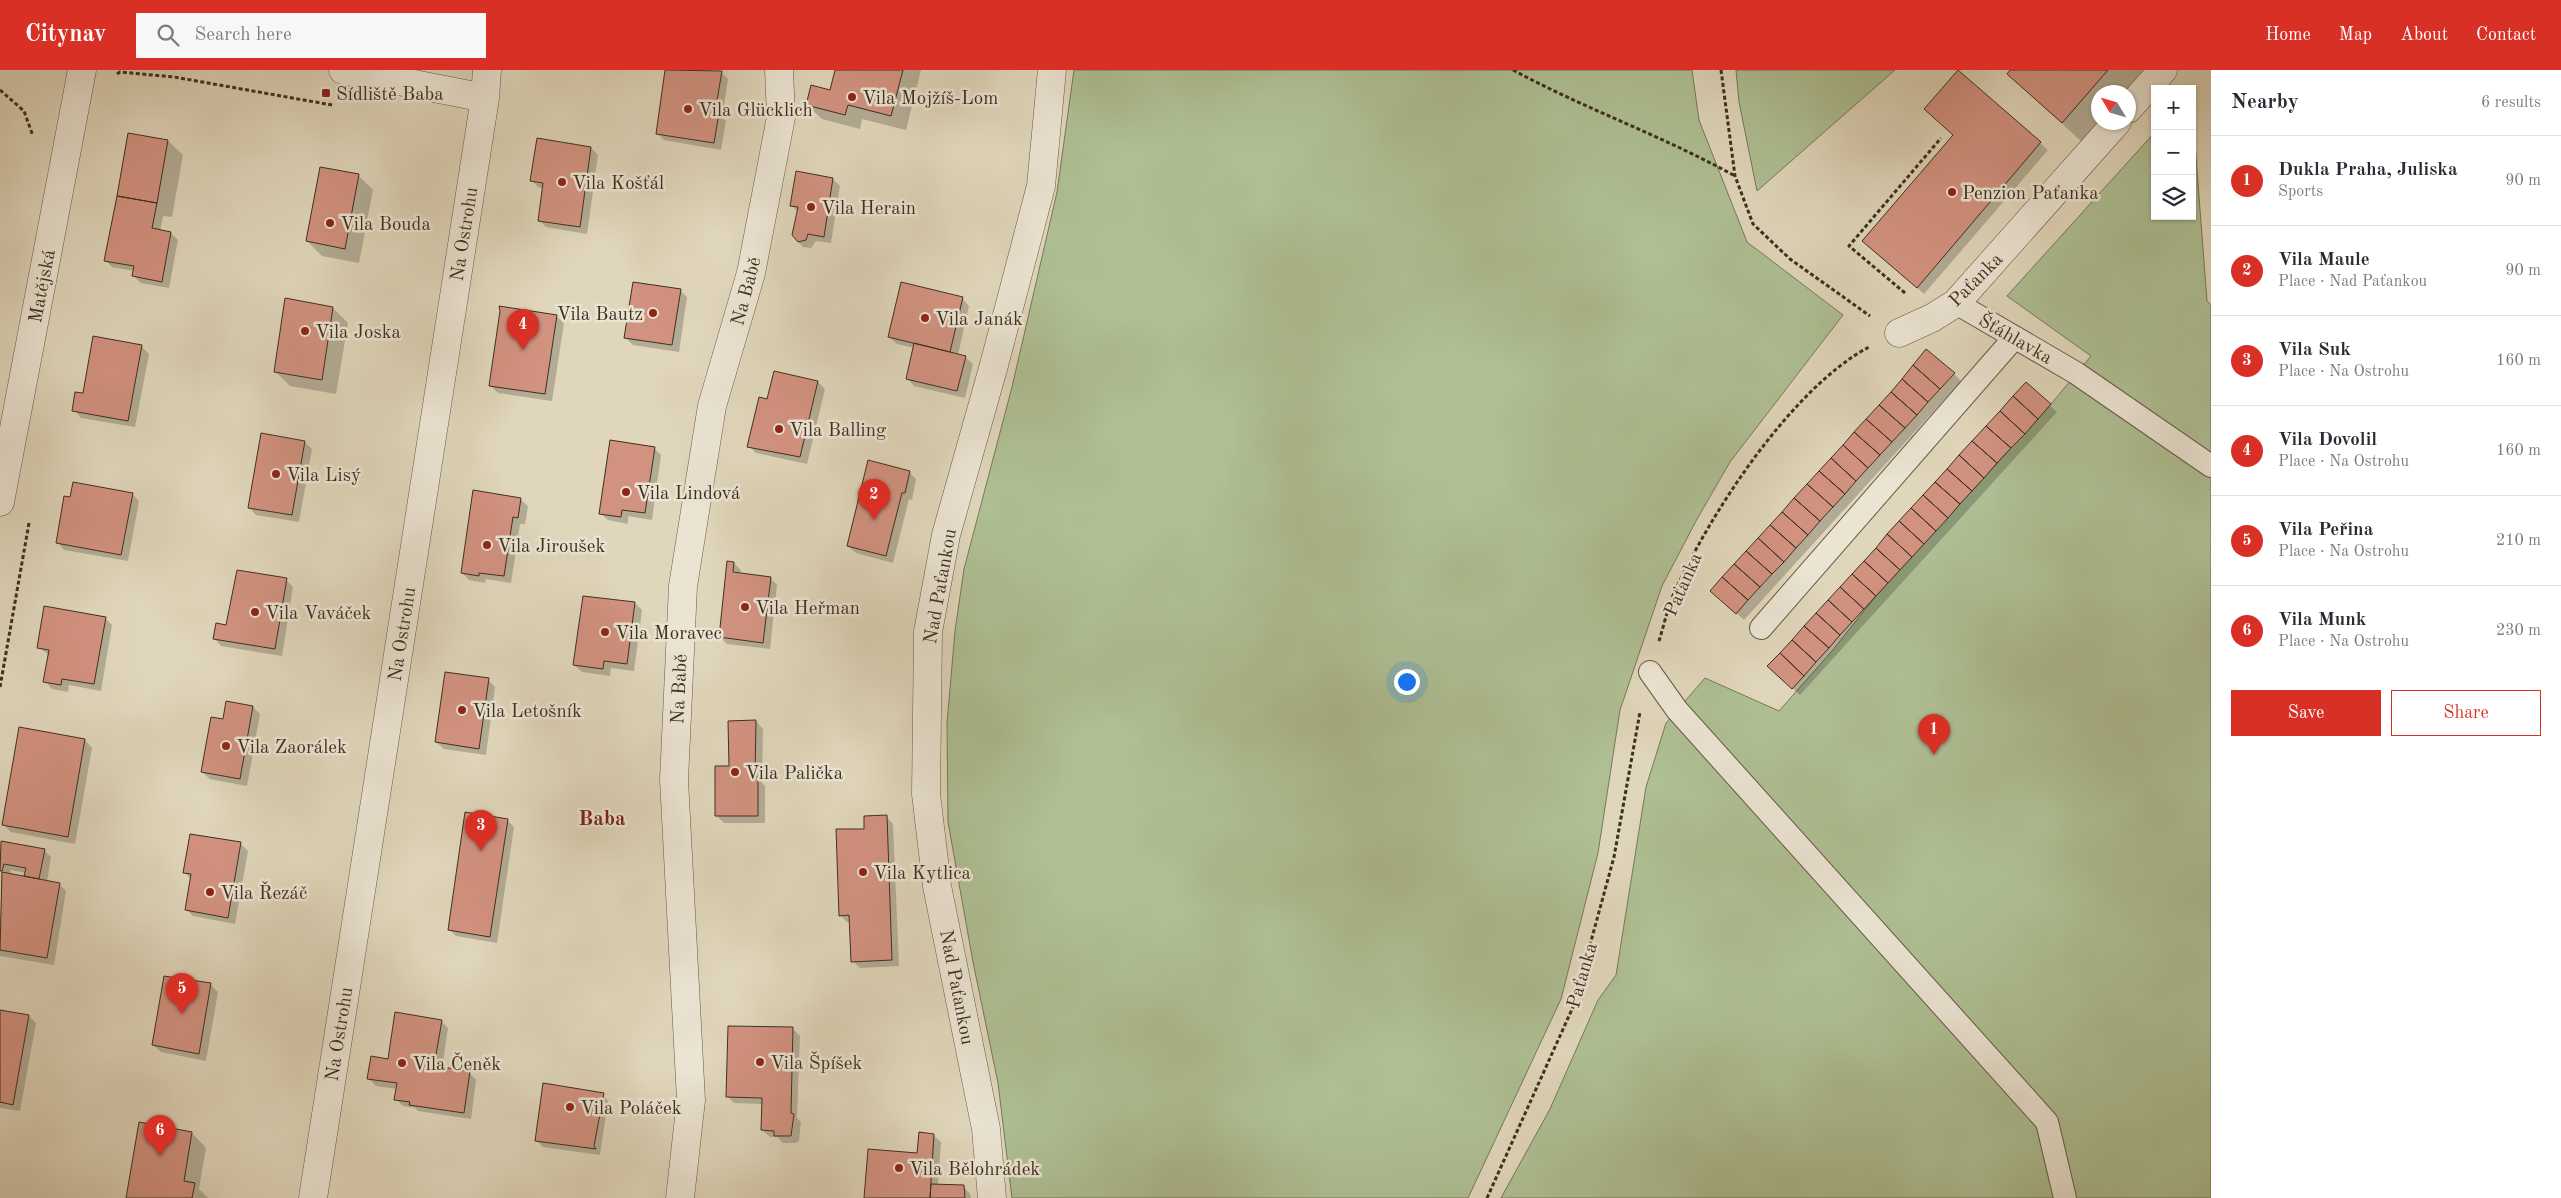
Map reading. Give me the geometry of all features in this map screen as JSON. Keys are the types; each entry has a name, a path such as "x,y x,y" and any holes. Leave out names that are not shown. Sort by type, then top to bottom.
{"street":[{"name":"Matějská","path":"0,502 82,70"},
{"path":"343,70 485,98"},
{"name":"Na Ostrohu","path":"313,1198 485,98 487,70"},
{"name":"Na Babě","path":"680,1198 691,1100 674,780 682,586 712,406 751,273 781,117 779,70"},
{"name":"Nad Paťankou","path":"992,1198 986,1129 937,886 927,804 928,632 946,535 994,366 1041,186 1052,70"},
{"path":"2136,101 2163,70"},
{"name":"Paťanka","path":"1899,333 1932,318 1956,303 2110,130"}],"lane":[{"name":"Šťáhlavka","path":"1956,303 2076,373 2211,466"},
{"path":"1761,628 2015,337"},
{"path":"1650,672 1677,710 2047,1122 2065,1198"}],"path":[{"path":"1513,70 1558,94 1667,141 1735,176"},
{"path":"1721,70 1735,176 1753,224 1790,259 1859,309 1899,333"},
{"path":"116,77 120,72 174,77 338,106"},
{"path":"0,90 24,111 35,142"},
{"path":"1910,297 1849,246 1941,138"},
{"name":"Paťanka","path":"1488,1198 1573,1007 1614,857 1639,715 1674,592 1711,523 1754,459 1789,413 1832,371 1867,348 1899,333"},
{"path":"0,687 30,520"}],"green space":[{"path":"1074,70 1692,70 1699,120 1747,242 1843,315 1730,462 1662,586 1620,710 1598,853 1561,999 1468,1198 1012,1198 998,1083 973,962 948,822 947,723 955,631 964,569 1012,387 1057,192"},
{"path":"1736,70 1895,70 1757,191 1739,102"},
{"path":"2151,136 2151,220 2196,220 2196,157 2207,301 2211,305 2211,1198 1501,1198 1550,1109 1598,1000 1616,975 1646,787 1666,723 1705,678 1779,711 1832,651 1876,596 2051,404 2091,356 2007,296"}],"building":[{"name":"Vila Glücklich","path":"665,70 722,71 715,112 719,113 714,143 656,134"},
{"name":"Vila Mojžíš-Lom","path":"835,70 903,70 891,116 848,105 845,115 806,105 811,85 830,90"},
{"name":"Penzion Paťanka","path":"1958,70 2041,142 1917,288 1862,241 1953,135 1924,109"},
{"path":"2010,70 2108,70 2095,85 2091,85 2091,90 2062,123 2007,74"},
{"path":"128,133 168,140 157,203 117,196"},
{"name":"Vila Košťál","path":"537,138 591,147 580,227 538,221 543,183 530,181"},
{"name":"Vila Bouda","path":"320,167 359,174 345,249 306,241"},
{"name":"Vila Herain","path":"796,171 833,178 824,237 808,234 806,240 798,242 792,235 798,207 790,206"},
{"path":"117,196 157,203 152,228 171,232 162,282 132,276 134,266 104,261"},
{"name":"Vila Bautz","path":"633,282 681,289 672,345 624,338"},
{"name":"Vila Janák","path":"901,282 963,297 950,352 888,337"},
{"name":"Vila Joska","path":"285,298 333,307 322,380 274,372"},
{"path":"499,306 557,315 545,394 489,386 500,311"},
{"path":"93,336 142,345 128,421 72,411 75,392 83,393"},
{"path":"914,343 966,356 957,391 906,379"},
{"path":"1926,349 1955,373 1940,389 1913,365"},
{"path":"1913,365 1940,389 1928,402 1902,379"},
{"name":"Vila Balling","path":"774,371 818,381 800,457 747,447 759,397 767,399"},
{"path":"1902,379 1928,402 1917,415 1891,392"},
{"path":"2026,382 2051,404 2038,419 2013,396"},
{"path":"1891,392 1917,415 1905,428 1879,405"},
{"path":"2013,396 2038,419 2025,434 2000,411"},
{"path":"1879,405 1905,428 1892,442 1866,419"},
{"path":"2000,411 2025,434 2011,448 1986,426"},
{"path":"1866,419 1892,442 1880,455 1854,432"},
{"path":"1986,426 2011,448 1997,463 1972,441"},
{"path":"1854,432 1880,455 1868,468 1843,445"},
{"name":"Vila Lisý","path":"261,433 305,441 292,515 248,508"},
{"name":"Vila Lindová","path":"610,440 655,447 645,513 622,510 621,517 599,514"},
{"path":"1972,441 1997,463 1984,478 1959,455"},
{"path":"1843,445 1868,468 1856,481 1831,458"},
{"path":"1959,455 1984,478 1972,491 1947,469"},
{"path":"1831,458 1856,481 1845,494 1819,471"},
{"path":"868,460 910,471 905,493 902,493 886,556 847,546"},
{"path":"1947,469 1972,491 1960,504 1935,482"},
{"path":"1819,471 1845,494 1833,507 1807,484"},
{"path":"73,482 133,493 121,555 56,543 64,496 70,497"},
{"path":"1935,482 1960,504 1948,518 1923,495"},
{"path":"1807,484 1833,507 1820,521 1794,498"},
{"name":"Vila Jiroušek","path":"473,490 521,498 518,518 513,517 504,576 479,573 479,576 461,573"},
{"path":"1923,495 1948,518 1936,531 1911,508"},
{"path":"1794,498 1820,521 1808,535 1782,512"},
{"path":"1911,508 1936,531 1924,544 1899,521"},
{"path":"1782,512 1808,535 1796,548 1770,525"},
{"path":"1899,521 1924,544 1912,557 1887,534"},
{"path":"1770,525 1796,548 1784,562 1758,538"},
{"path":"1887,534 1912,557 1900,570 1876,548"},
{"path":"1758,538 1784,562 1772,574 1746,551"},
{"path":"1876,548 1900,570 1888,583 1864,561"},
{"path":"1746,551 1772,574 1760,587 1734,564"},
{"name":"Vila Heřman","path":"727,561 734,562 733,572 771,577 763,643 719,637"},
{"path":"1864,561 1888,583 1876,596 1852,574"},
{"path":"1734,564 1760,587 1748,600 1722,577"},
{"name":"Vila Vaváček","path":"237,570 287,578 275,649 213,639 216,623 226,625"},
{"path":"1852,574 1876,596 1864,609 1840,587"},
{"path":"1722,577 1748,600 1736,614 1710,591"},
{"path":"1840,587 1864,609 1852,622 1828,600"},
{"name":"Vila Moravec","path":"583,596 635,602 627,664 604,661 603,669 573,665"},
{"path":"1828,600 1852,622 1840,635 1816,613"},
{"path":"44,606 106,617 94,684 62,679 61,685 43,682 49,650 37,648"},
{"path":"1816,613 1840,635 1829,648 1804,626"},
{"path":"1804,626 1829,648 1816,662 1792,640"},
{"path":"1792,640 1816,662 1804,676 1780,653"},
{"path":"1780,653 1804,676 1792,689 1767,666"},
{"name":"Vila Letošník","path":"445,672 489,678 479,749 435,742"},
{"name":"Vila Zaorálek","path":"226,701 253,706 240,779 201,772 211,717 223,719"},
{"name":"Vila Palička","path":"756,720 755,777 758,777 758,816 715,816 715,766 729,766 728,721"},
{"path":"19,727 85,739 68,837 2,825"},
{"path":"465,812 508,819 490,937 448,930"},
{"name":"Vila Kytlica","path":"887,815 892,960 851,962 849,915 839,916 836,829 864,829 864,816"},
{"name":"Vila Řezáč","path":"190,834 241,842 228,918 185,910 191,874 183,873"},
{"path":"1,841 45,849 39,879 24,876 26,868 4,864 2,871 0,871"},
{"path":"2,872 60,883 47,958 0,950"},
{"path":"164,976 211,983 199,1054 152,1045"},
{"path":"0,1010 29,1015 13,1105 0,1102"},
{"name":"Vila Čeněk","path":"395,1012 442,1020 434,1066 470,1071 464,1113 409,1105 410,1102 394,1100 397,1083 367,1079 371,1056 388,1059"},
{"name":"Vila Špíšek","path":"728,1026 793,1027 791,1113 794,1114 791,1136 774,1136 774,1131 761,1130 762,1098 726,1097"},
{"name":"Vila Poláček","path":"543,1083 604,1093 594,1146 596,1149 535,1141"},
{"path":"139,1122 192,1132 184,1181 195,1183 192,1198 126,1198"},
{"name":"Vila Bělohrádek","path":"919,1132 934,1134 930,1198 864,1198 868,1149 917,1153"},
{"path":"931,1184 964,1185 965,1198 930,1198"}],"place":[{"name":"Sídliště Baba","path":"326,93"},
{"name":"Vila Mojžíš-Lom","path":"852,97"},
{"name":"Vila Glücklich","path":"688,109"},
{"name":"Vila Košťál","path":"562,182"},
{"name":"Penzion Paťanka","path":"1952,192"},
{"name":"Vila Herain","path":"811,207"},
{"name":"Vila Bouda","path":"330,223"},
{"name":"Vila Bautz","path":"653,313"},
{"name":"Vila Janák","path":"925,318"},
{"name":"Vila Joska","path":"305,331"},
{"name":"Vila Dovolil","path":"523,350"},
{"name":"Vila Balling","path":"779,429"},
{"name":"Vila Lisý","path":"276,474"},
{"name":"Vila Lindová","path":"626,492"},
{"name":"Vila Maule","path":"874,520"},
{"name":"Vila Jiroušek","path":"487,545"},
{"name":"Vila Heřman","path":"745,607"},
{"name":"Vila Vaváček","path":"255,612"},
{"name":"Vila Moravec","path":"605,632"},
{"name":"Vila Letošník","path":"462,710"},
{"name":"Vila Zaorálek","path":"226,746"},
{"name":"Dukla Praha, Juliska","path":"1934,755"},
{"name":"Vila Palička","path":"735,772"},
{"name":"Vila Suk","path":"481,851"},
{"name":"Vila Kytlica","path":"863,872"},
{"name":"Vila Řezáč","path":"210,892"},
{"name":"Vila Peřina","path":"182,1014"},
{"name":"Vila Špíšek","path":"760,1062"},
{"name":"Vila Čeněk","path":"402,1063"},
{"name":"Vila Poláček","path":"570,1107"},
{"name":"Vila Munk","path":"160,1156"},
{"name":"Vila Bělohrádek","path":"899,1168"}],"district":[{"name":"Baba","path":"602,818"}]}
